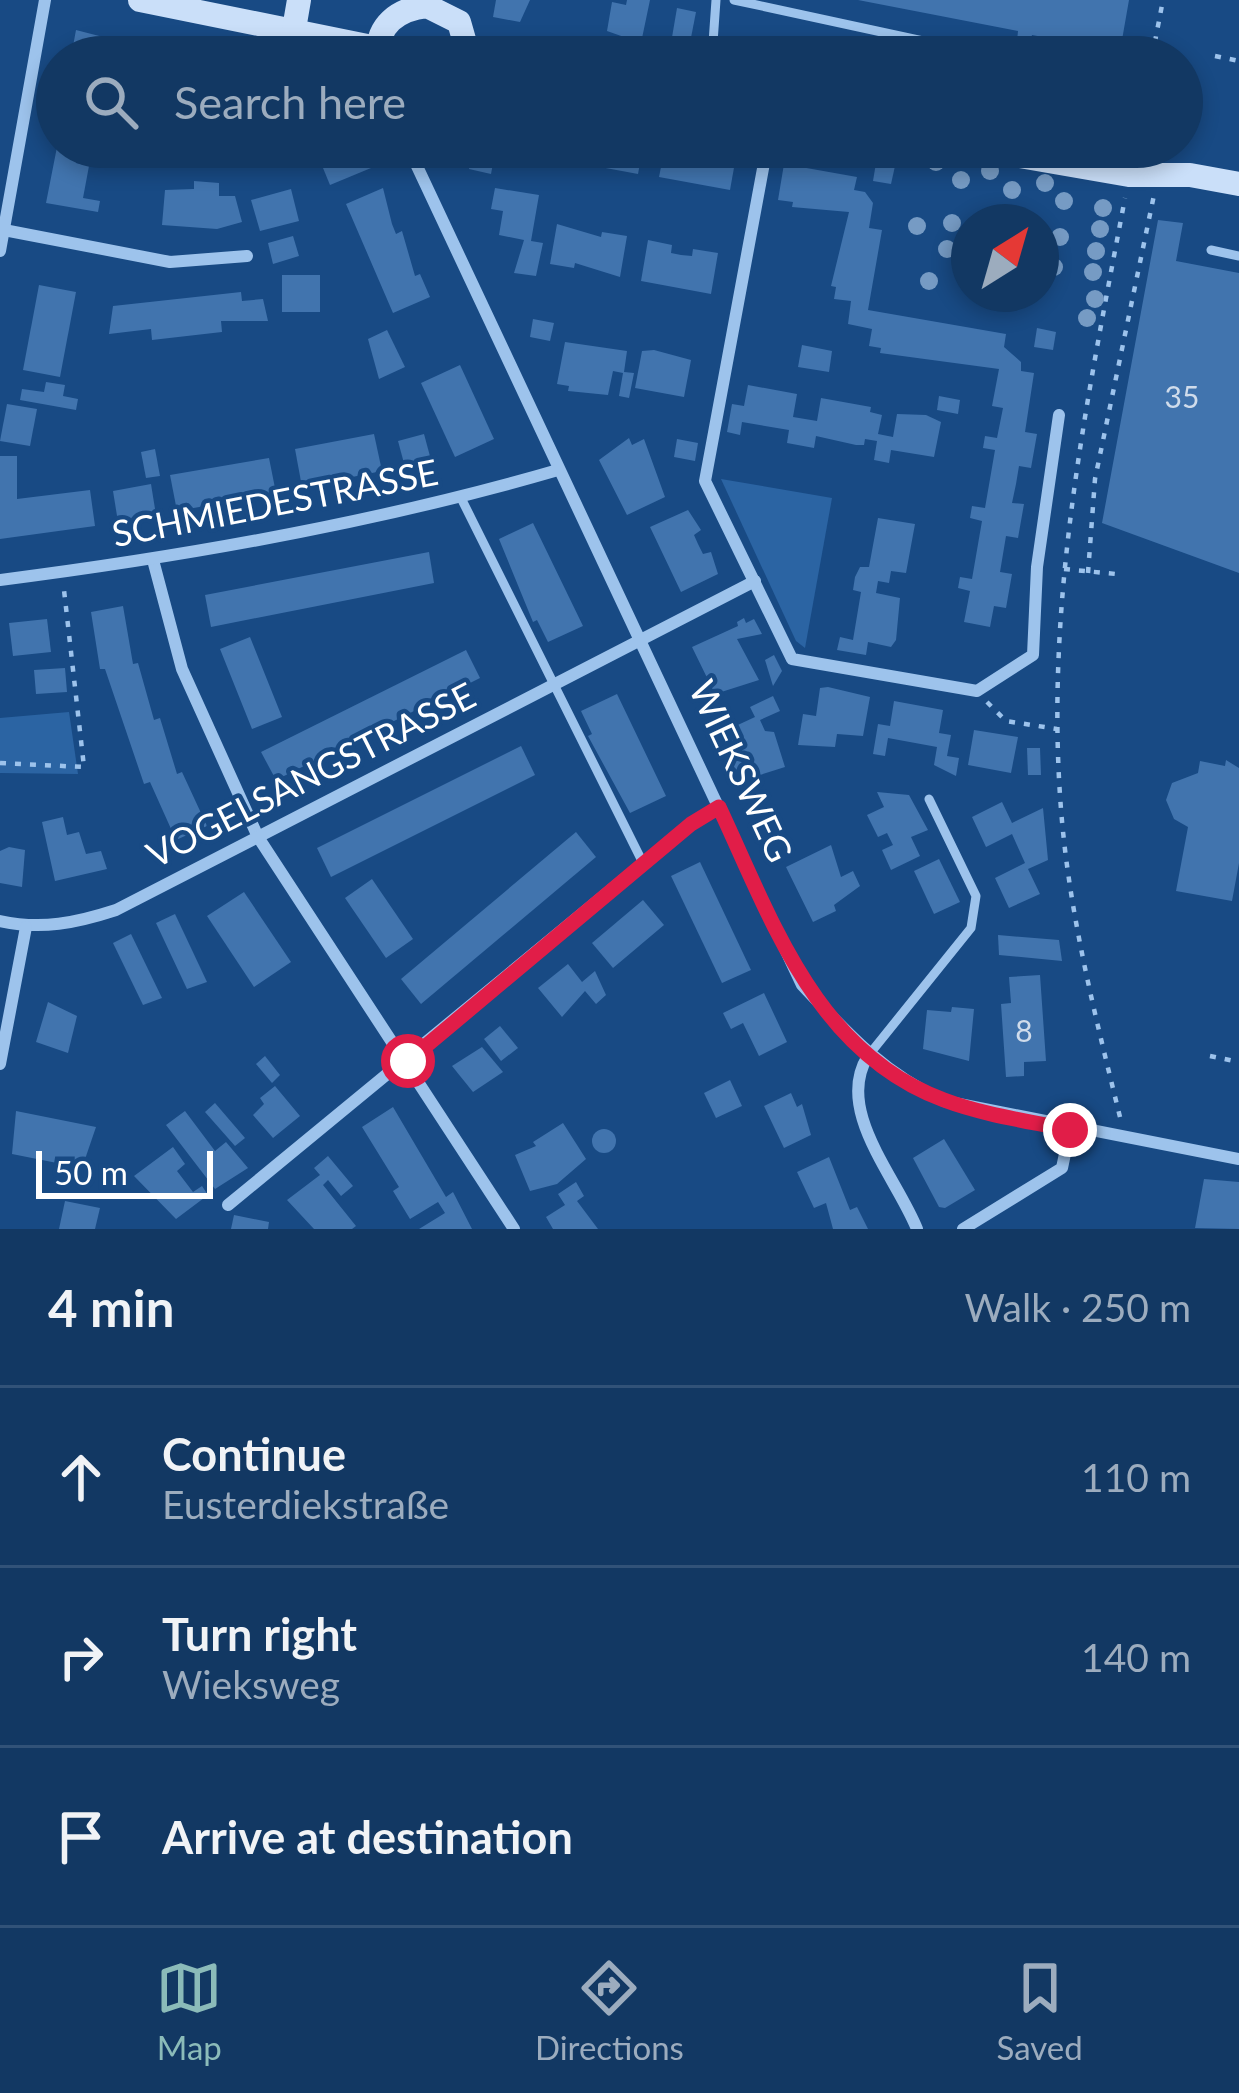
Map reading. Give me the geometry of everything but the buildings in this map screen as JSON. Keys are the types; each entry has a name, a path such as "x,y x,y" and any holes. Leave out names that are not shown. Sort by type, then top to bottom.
{"main road":[{"path":"140,0 320,36"},
{"path":"294,29 299,0"},
{"path":"381,36 409,8 447,5 463,36"},
{"path":"1096,168 1239,184"}],"street":[{"path":"39,36 45,0"},
{"path":"0,251 36,50"},
{"name":"WIEKSWEG","path":"418,168 802,985 868,1056 904,1083 944,1101 1070,1130 1239,1159"},
{"path":"763,168 705,481 792,659 977,691 1033,655 1037,566 1059,415"},
{"path":"4,230 170,262 247,256"},
{"name":"SCHMIEDESTRASSE","path":"0,580 154,560 461,498 558,470"},
{"path":"154,560 182,669 258,837 514,1229"},
{"name":"VOGELSANGSTRASSE","path":"0,921 26,927 74,924 116,910 755,581"},
{"path":"228,1205 643,863 719,807"},
{"path":"0,1064 26,927"},
{"path":"868,1056 857,1086 859,1112 917,1229"},
{"path":"963,1229 1062,1168 1070,1130"}],"lane":[{"path":"713,36 716,0"},
{"path":"734,0 900,36"},
{"path":"1211,250 1239,256"},
{"path":"461,498 643,863"},
{"path":"868,1056 971,928 976,896 929,799"}],"path":[{"path":"1156,36 1162,0"},
{"path":"1215,56 1239,61"},
{"path":"1125,1140 1073,906 1057,729 1071,482 1129,175"},
{"path":"1088,573 1095,479 1157,177"},
{"path":"1064,568 1116,574"},
{"path":"0,763 84,767 62,572"},
{"path":"977,691 1006,722 1057,729"},
{"path":"1210,1056 1239,1062"}],"shaded area":[{"path":"721,479 832,498 805,648 796,641"},
{"path":"69,712 78,774 0,773 0,718"}],"route":[{"path":"408,1061 691,824 719,807 802,985 868,1056 904,1083 944,1101 1070,1130"}]}
